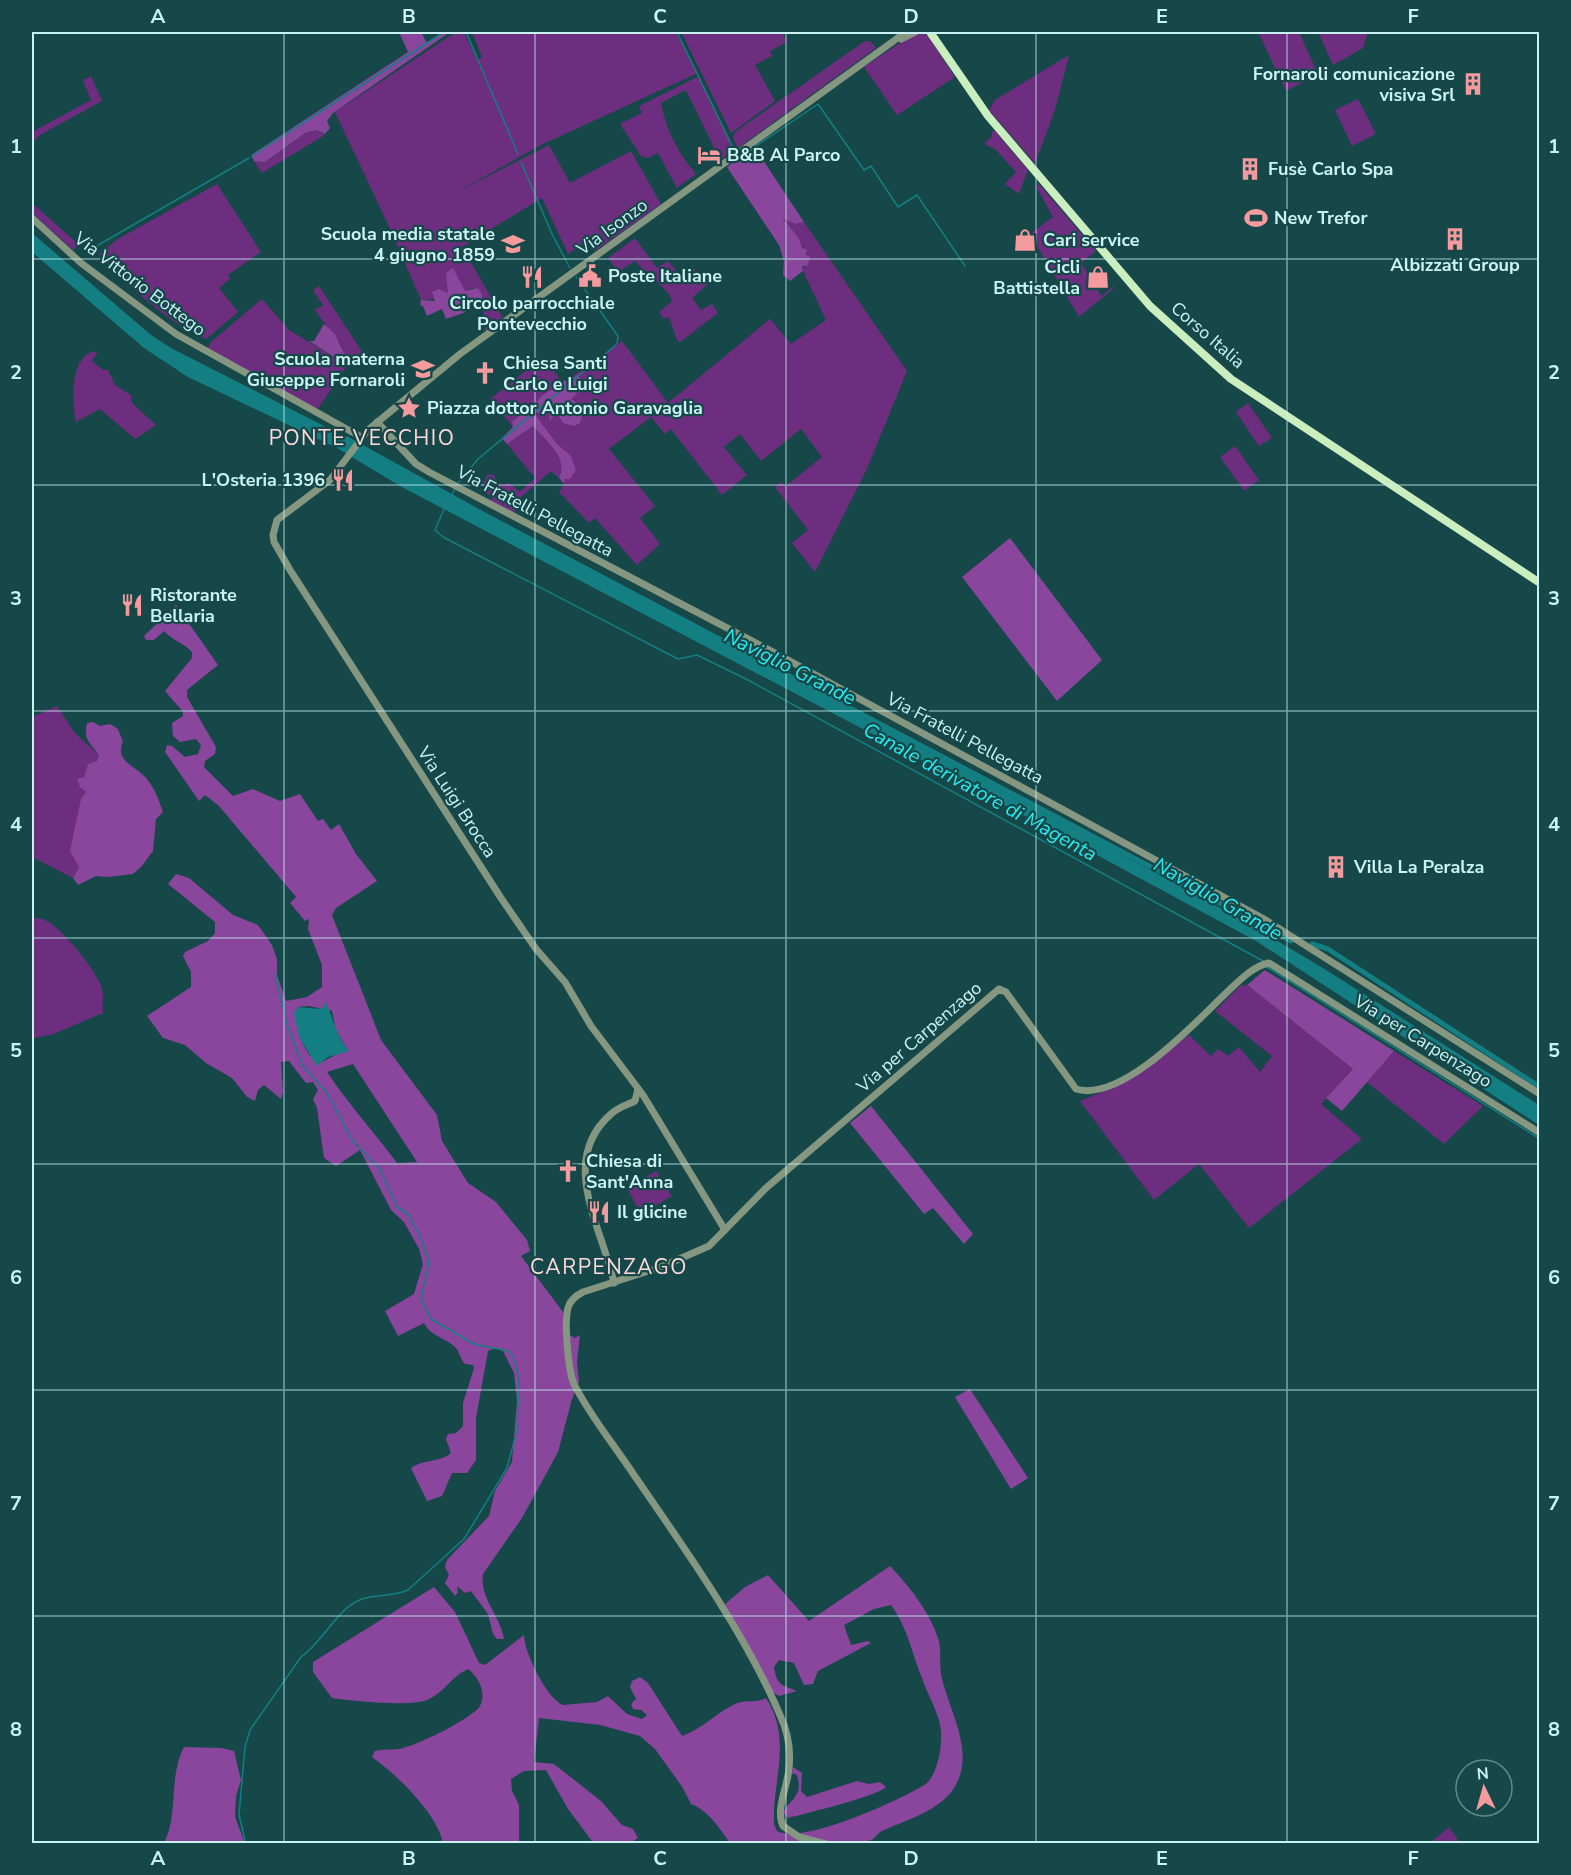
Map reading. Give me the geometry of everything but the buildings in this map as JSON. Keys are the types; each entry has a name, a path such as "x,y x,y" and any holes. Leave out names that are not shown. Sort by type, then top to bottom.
{"main road":[{"name":"Corso Italia","path":"930,32 988,116 1142,297 1231,379 1539,583"}],"street":[{"name":"Via Isonzo","path":"277,520 330,480 359,440 377,422 460,354 906,32"},
{"name":"Via Isonzo","path":"888,46 915,32"},
{"name":"Via Vittorio Bottego","path":"32,218 81,263 176,334 359,440"},
{"name":"Via Fratelli Pellegatta","path":"377,422 416,464 429,472 777,654 1264,919 1539,1094"},
{"name":"Via Luigi Brocca","path":"277,520 274,542 290,570 507,906 536,948 565,982 591,1026 647,1101 725,1230"},
{"name":"Via per Carpenzago","path":"725,1230 766,1188 999,989 1006,992 1076,1089 1087,1092 1100,1090 1146,1065 1240,981 1266,964 1539,1133"},
{"path":"636,1100 638,1089"},
{"path":"614,1283 591,1215 584,1160 593,1139 609,1115 636,1100 647,1101"},
{"path":"725,1230 705,1249 614,1283 580,1293 570,1304 568,1312 569,1352 574,1384 726,1618 781,1718 790,1755 780,1813 782,1824 794,1835 826,1844"}],"shaded area":[{"path":"399,32 421,32 427,43 444,32 450,32 333,113 327,121 330,128 325,134 316,130 305,133 265,162 254,161 251,155 408,52"},
{"path":"456,32 464,32 477,60 482,57 472,32 676,32 698,73 543,144 455,193 549,145 570,183 631,151 661,204 595,251 587,240 568,254 542,198 462,247 503,318 485,331 482,293 473,288 451,297 421,300 335,112"},
{"path":"681,32 782,32 787,42 770,51 772,56 755,65 775,101 731,133"},
{"path":"1258,32 1299,32 1318,74 1286,91"},
{"path":"1318,32 1368,32 1363,48 1333,65"},
{"path":"922,33 928,36 955,77 897,115 864,67 907,38"},
{"path":"865,41 870,41 876,48 738,148 733,138 735,132"},
{"path":"1069,55 1055,110 1035,163 989,110 995,100"},
{"path":"91,76 102,101 40,135 32,143 32,132 91,100 83,80"},
{"path":"699,76 735,150 720,160 686,90 661,103 674,141 696,174 677,188 658,153 647,158 641,156 620,124 642,113 639,106"},
{"path":"1358,99 1376,134 1352,146 1335,110"},
{"path":"316,130 325,135 262,173 254,161 265,162 305,133"},
{"path":"992,131 995,131 1028,170 1019,194 1005,184 1016,172 995,149 986,145 985,142 992,137"},
{"path":"769,136 755,148 804,222 796,224 782,218 798,237 802,248 807,249 806,255 810,256 808,265 802,266 803,271 790,281 783,275 784,261 779,245 727,167"},
{"path":"217,184 261,252 228,275 230,279 219,288 238,312 206,339 161,312 135,291 99,254 118,239"},
{"path":"1039,184 1096,251 1081,263 1089,274 1088,277 1102,296 1113,286 1114,288 1079,317 1030,234 1053,217 1036,186"},
{"path":"32,203 79,245 73,250 32,213"},
{"path":"785,217 796,224 804,222 907,371 866,471 815,572 792,543 808,530 775,487 781,482 786,486 822,457 801,429 761,461 740,434 724,447 747,475 722,495 671,429 665,434 651,417 609,449 655,506 640,518 660,544 637,565 595,518 589,523 559,492 564,484 560,480 573,468 535,421 513,427 490,399 543,357 563,383 622,341 668,403 770,319 791,344 826,320 803,271 807,249 800,246 782,218"},
{"path":"635,238 657,268 668,261 682,277 693,268 698,272 697,275 709,283 692,298 701,310 712,304 718,313 679,343 668,317 664,319 659,312 672,299 668,293 635,261 618,272 608,258"},
{"path":"453,268 465,291 478,288 482,294 482,302 465,305 466,312 446,319 442,309 427,316 423,306 420,305 421,300 435,301 432,292 439,289 448,293 446,273"},
{"path":"319,286 365,356 354,367 348,364 317,410 208,348 211,342 262,299 289,330 342,362 342,347 315,310 323,305 313,290"},
{"path":"324,324 335,334 347,360 342,362 309,341 314,341"},
{"path":"93,351 97,353 92,361 103,370 108,370 115,385 131,395 132,403 156,425 135,439 100,409 76,422 73,393 76,372 85,356"},
{"path":"577,375 582,380 577,393 571,399 584,408 580,423 574,426 563,423 557,413 549,421 550,410 543,415 537,412 531,418 536,416 557,444 571,456 576,470 570,479 564,479 565,484 559,478 561,464 559,457 533,426 507,444 502,438 513,427 512,422 525,411 532,410 540,398 553,389 556,382 571,380"},
{"path":"1248,403 1272,438 1259,446 1236,412"},
{"path":"533,426 554,449 561,463 561,470 559,478 551,471 520,498 513,514 490,503 492,497 481,491 484,487 482,485 488,474 494,475 497,483 502,485 509,483 520,492 535,478 507,444"},
{"path":"1235,446 1259,480 1244,491 1220,457"},
{"path":"1010,538 1102,660 1057,701 962,577"},
{"path":"176,605 218,665 187,690 187,697 216,747 215,754 205,761 204,767 233,796 253,789 280,801 300,794 318,821 323,819 331,830 339,824 356,854 377,881 336,908 332,915 381,1040 437,1115 442,1141 468,1183 496,1202 527,1240 530,1251 521,1256 563,1312 565,1332 575,1338 580,1335 577,1362 579,1382 572,1399 558,1452 522,1518 483,1574 484,1591 504,1639 497,1639 493,1634 488,1614 471,1591 465,1593 457,1586 458,1592 455,1596 445,1583 449,1575 445,1567 447,1560 489,1516 495,1491 512,1462 517,1401 514,1373 503,1351 495,1348 488,1351 476,1418 476,1460 467,1473 452,1473 442,1496 427,1501 411,1468 451,1453 446,1439 448,1434 456,1433 463,1426 463,1403 474,1368 473,1365 465,1364 455,1347 430,1331 424,1323 398,1336 385,1311 414,1294 423,1264 419,1249 404,1222 391,1210 360,1150 336,1166 324,1158 317,1108 313,1099 318,1090 313,1082 306,1083 289,1061 281,1062 283,1092 281,1099 264,1085 258,1090 255,1101 247,1097 232,1078 206,1063 185,1045 163,1038 147,1016 191,987 191,972 183,956 185,952 208,941 215,933 215,922 168,884 176,874 189,878 233,915 258,925 272,945 277,959 277,975 286,1001 307,997 322,987 322,965 308,929 309,919 305,921 290,903 296,897 219,806 205,795 199,801 165,752 167,745 172,746 185,757 198,754 201,745 196,739 180,742 173,736 172,723 183,716 183,712 165,691 192,658 192,652 164,631 154,640 146,640 144,636","holes":["309,1006 332,1011 336,1030 347,1049 318,1064 303,1045 297,1023 298,1007","353,1064 417,1162 397,1163 327,1072"]},
{"path":"57,706 75,733 99,755 97,761 88,764 84,777 86,792 79,867 73,878 32,857 32,717"},
{"path":"93,722 100,726 110,724 118,729 123,742 121,754 127,763 149,782 163,812 156,819 153,851 133,874 96,876 78,885 73,878 79,867 70,851 81,799 86,792 80,787 77,779 84,777 88,764 97,761 99,755 88,741 86,733 87,723"},
{"path":"32,917 52,924 69,940 94,972 102,989 103,998 103,1013 51,1035 33,1038"},
{"path":"1265,970 1394,1051 1342,1111 1326,1098 1353,1069 1247,985"},
{"path":"1247,985 1353,1069 1321,1104 1362,1139 1249,1228 1199,1164 1154,1200 1080,1101 1136,1075 1189,1035 1211,1056 1218,1049 1228,1056 1239,1047 1260,1072 1272,1056 1215,1011 1240,986"},
{"path":"1394,1051 1483,1106 1444,1144 1367,1082"},
{"path":"871,1106 973,1234 964,1244 933,1208 924,1214 850,1123"},
{"path":"656,1171 672,1196 641,1214 627,1188"},
{"path":"970,1389 1028,1478 1011,1489 955,1397"},
{"path":"890,1566 918,1599 938,1638 941,1674 959,1731 963,1760 954,1788 940,1803 880,1832 872,1840 853,1844 730,1843 708,1815 691,1804 683,1788 655,1749 640,1736 600,1725 539,1718 534,1762 554,1764 601,1801 622,1825 633,1829 638,1838 630,1843 592,1841 568,1809 546,1770 524,1771 511,1779 512,1791 519,1805 519,1843 440,1843 442,1839 438,1828 423,1805 403,1783 372,1757 375,1751 398,1749 429,1738 455,1725 475,1711 482,1701 482,1690 475,1676 468,1669 427,1700 395,1703 332,1698 313,1672 313,1662 434,1587 455,1612 479,1663 485,1665 524,1635 528,1652 544,1685 550,1694 563,1705 597,1702 608,1696 627,1714 642,1719 647,1715 641,1710 633,1709 631,1704 636,1699 630,1687 632,1681 640,1677 648,1683 682,1736 735,1704 766,1698 774,1714 780,1745 774,1824 777,1831 790,1834 808,1832 852,1819 926,1784 934,1773 940,1752 941,1731 936,1711 905,1631 891,1605 874,1609 844,1625 851,1645 868,1641 871,1643 818,1671 813,1684 804,1685 794,1663 779,1660 774,1667 779,1682 797,1691 779,1696 771,1691 724,1605 745,1587 768,1575 809,1621"},
{"path":"184,1747 221,1748 234,1751 241,1780 236,1796 235,1817 245,1843 164,1843 171,1820 176,1771"},
{"path":"793,1767 802,1773 801,1791 807,1797 857,1781 869,1784 880,1782 886,1787 856,1800 788,1818 783,1813 799,1788 796,1774 792,1774"},
{"path":"1449,1827 1460,1843 1430,1843"}],"water":[{"path":"32,233 151,335 171,348 322,425 451,499 1242,920 1323,968 1539,1105 1539,1125 1256,941 897,747 400,486 337,448 188,377 144,348 32,252"},
{"path":"326,1002 338,1034 349,1051 328,1057 317,1066 299,1037 294,1013 298,1007 322,1009"}],"waterway":[{"path":"252,156 444,32"},
{"name":"Canale derivatore di Magenta","path":"466,32 518,154"},
{"path":"677,32 734,150"},
{"path":"738,158 818,104 864,170 871,166 898,207 917,195 965,266"},
{"path":"88,251 249,158"},
{"name":"Canale derivatore di Magenta","path":"521,162 552,234 570,268"},
{"name":"Canale derivatore di Magenta","path":"458,483 478,459 617,344 618,336 576,277"},
{"name":"Naviglio Grande","path":"339,442 347,439 481,513 1291,941"},
{"name":"Canale derivatore di Magenta","path":"449,500 455,489"},
{"name":"Canale derivatore di Magenta","path":"445,507 435,530 443,537 678,659 697,655 748,680 1263,961"},
{"path":"1312,944 1328,949 1540,1087"},
{"name":"Canale derivatore di Magenta","path":"1267,967 1540,1139"},
{"path":"246,1844 239,1815 245,1747 250,1730 301,1657 309,1651 345,1609 362,1599 408,1590 464,1539 507,1468 517,1430 519,1378 513,1356 508,1351 474,1344 431,1319 421,1299 429,1262 423,1243 408,1214 397,1207 380,1169 352,1140 327,1093 303,1066 288,1028 275,974"}],"place":[{"name":"Fornaroli comunicazione visiva Srl","path":"1473,84"},
{"name":"B&B Al Parco","path":"709,155"},
{"name":"Fusè Carlo Spa","path":"1250,169"},
{"name":"New Trefor","path":"1256,218"},
{"name":"Albizzati Group","path":"1455,239"},
{"name":"Cari service","path":"1025,240"},
{"name":"Scuola media statale 4 giugno 1859","path":"513,244"},
{"name":"Poste Italiane","path":"590,276"},
{"name":"Circolo parrocchiale Pontevecchio","path":"532,277"},
{"name":"Cicli Battistella","path":"1098,277"},
{"name":"Scuola materna Giuseppe Fornaroli","path":"423,369"},
{"name":"Chiesa Santi Carlo e Luigi","path":"485,373"},
{"name":"Piazza dottor Antonio Garavaglia","path":"409,408"},
{"name":"L'Osteria 1396","path":"343,480"},
{"name":"Ristorante Bellaria","path":"132,605"},
{"name":"Villa La Peralza","path":"1336,867"},
{"name":"Chiesa di Sant'Anna","path":"568,1171"},
{"name":"Il glicine","path":"599,1212"}],"district":[{"name":"PONTE VECCHIO","path":"362,438"},
{"name":"CARPENZAGO","path":"609,1267"}]}
